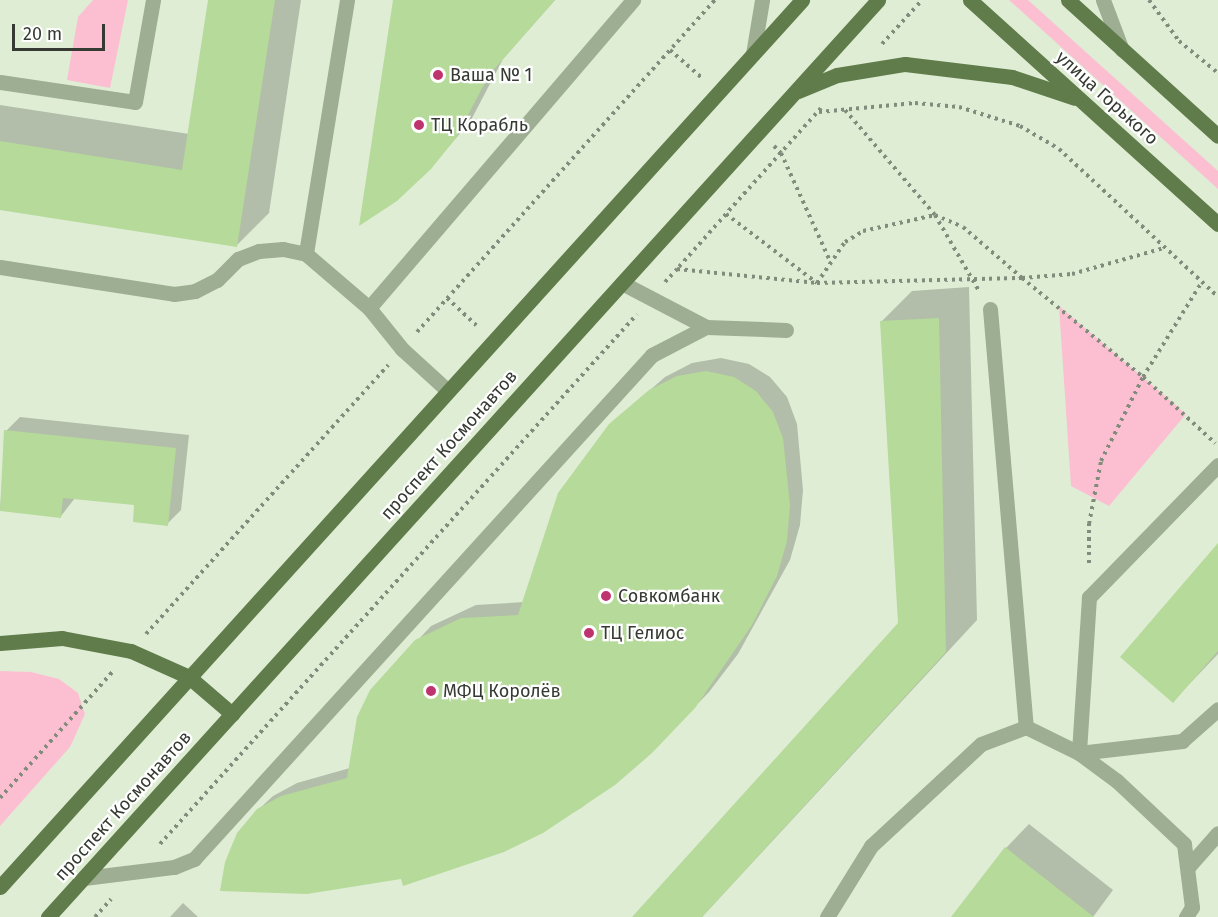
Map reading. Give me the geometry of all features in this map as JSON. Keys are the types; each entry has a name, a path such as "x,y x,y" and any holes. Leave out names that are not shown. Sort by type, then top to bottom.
{"main road":[{"name":"проспект Космонавтов","path":"0,887 802,0"},
{"name":"проспект Космонавтов","path":"48,917 878,0"},
{"name":"улица Горького","path":"970,0 1218,224"},
{"path":"1068,0 1218,136"},
{"path":"795,92 837,75 906,64 1012,77 1080,100"},
{"path":"0,642 62,638 131,651 189,677 232,714"}],"street":[{"path":"0,82 135,102 153,0"},
{"path":"306,254 347,0"},
{"path":"369,308 633,0"},
{"path":"753,54 762,0"},
{"path":"1103,0 1122,50"},
{"path":"0,267 174,294 195,291 217,280 238,259 259,251 283,249 306,254 369,308 402,349 448,391"},
{"path":"622,283 706,327 786,330"},
{"path":"990,309 1026,727"},
{"path":"84,878 174,867 194,859 652,355 706,327"},
{"path":"1078,753 1089,597 1218,465"},
{"path":"1078,753 1182,741 1218,709"},
{"path":"827,917 871,846 981,744 1026,727 1078,753 1152,810 1184,844 1188,867 1189,912"},
{"path":"1188,867 1218,833"}],"path":[{"path":"0,798 715,0"},
{"path":"1149,0 1179,41 1218,73"},
{"path":"818,112 915,103 959,107 1020,126 1059,149 1218,297"},
{"path":"845,109 935,215 990,309"},
{"path":"95,917 781,153 830,261"},
{"path":"726,214 817,283"},
{"path":"817,283 845,242 863,231 935,215 963,227 1143,377 1218,446"},
{"path":"677,269 817,283 1022,278 1072,274 1164,248"},
{"path":"1089,597 1089,524 1101,461 1143,377 1202,282"}],"shaded area":[{"path":"93,0 128,0 110,88 67,80 78,17"},
{"path":"1009,0 1028,0 1218,171 1218,189"},
{"path":"1059,306 1186,414 1109,506 1071,486"},
{"path":"0,671 31,672 59,679 78,693 85,714 70,747 0,826"}],"building":[{"path":"208,0 275,0 237,247 0,210 0,141 182,170"},
{"name":"ТЦ Корабль","path":"393,0 555,0 489,75 456,138 431,169 397,201 359,226"},
{"path":"939,318 946,652 702,917 632,917 898,623 880,321"},
{"name":"ТЦ Гелиос","path":"706,371 734,377 756,391 773,412 783,438 790,505 787,541 777,576 752,625 695,708 652,753 615,785 543,833 504,852 403,886 401,879 307,894 220,891 225,862 237,833 257,809 281,796 347,778 357,717 370,690 415,640 461,618 518,615 558,493 609,424 649,390 677,376"},
{"path":"4,430 176,448 168,526 133,522 134,505 63,498 61,518 0,511"},
{"path":"1218,543 1218,651 1173,703 1120,657"},
{"path":"1005,847 1094,917 951,917"}],"place":[{"name":"Ваша № 1","path":"438,75"},
{"name":"ТЦ Корабль","path":"419,125"},
{"name":"Совкомбанк","path":"606,596"},
{"name":"ТЦ Гелиос","path":"589,633"},
{"name":"МФЦ Королёв","path":"431,691"}]}
